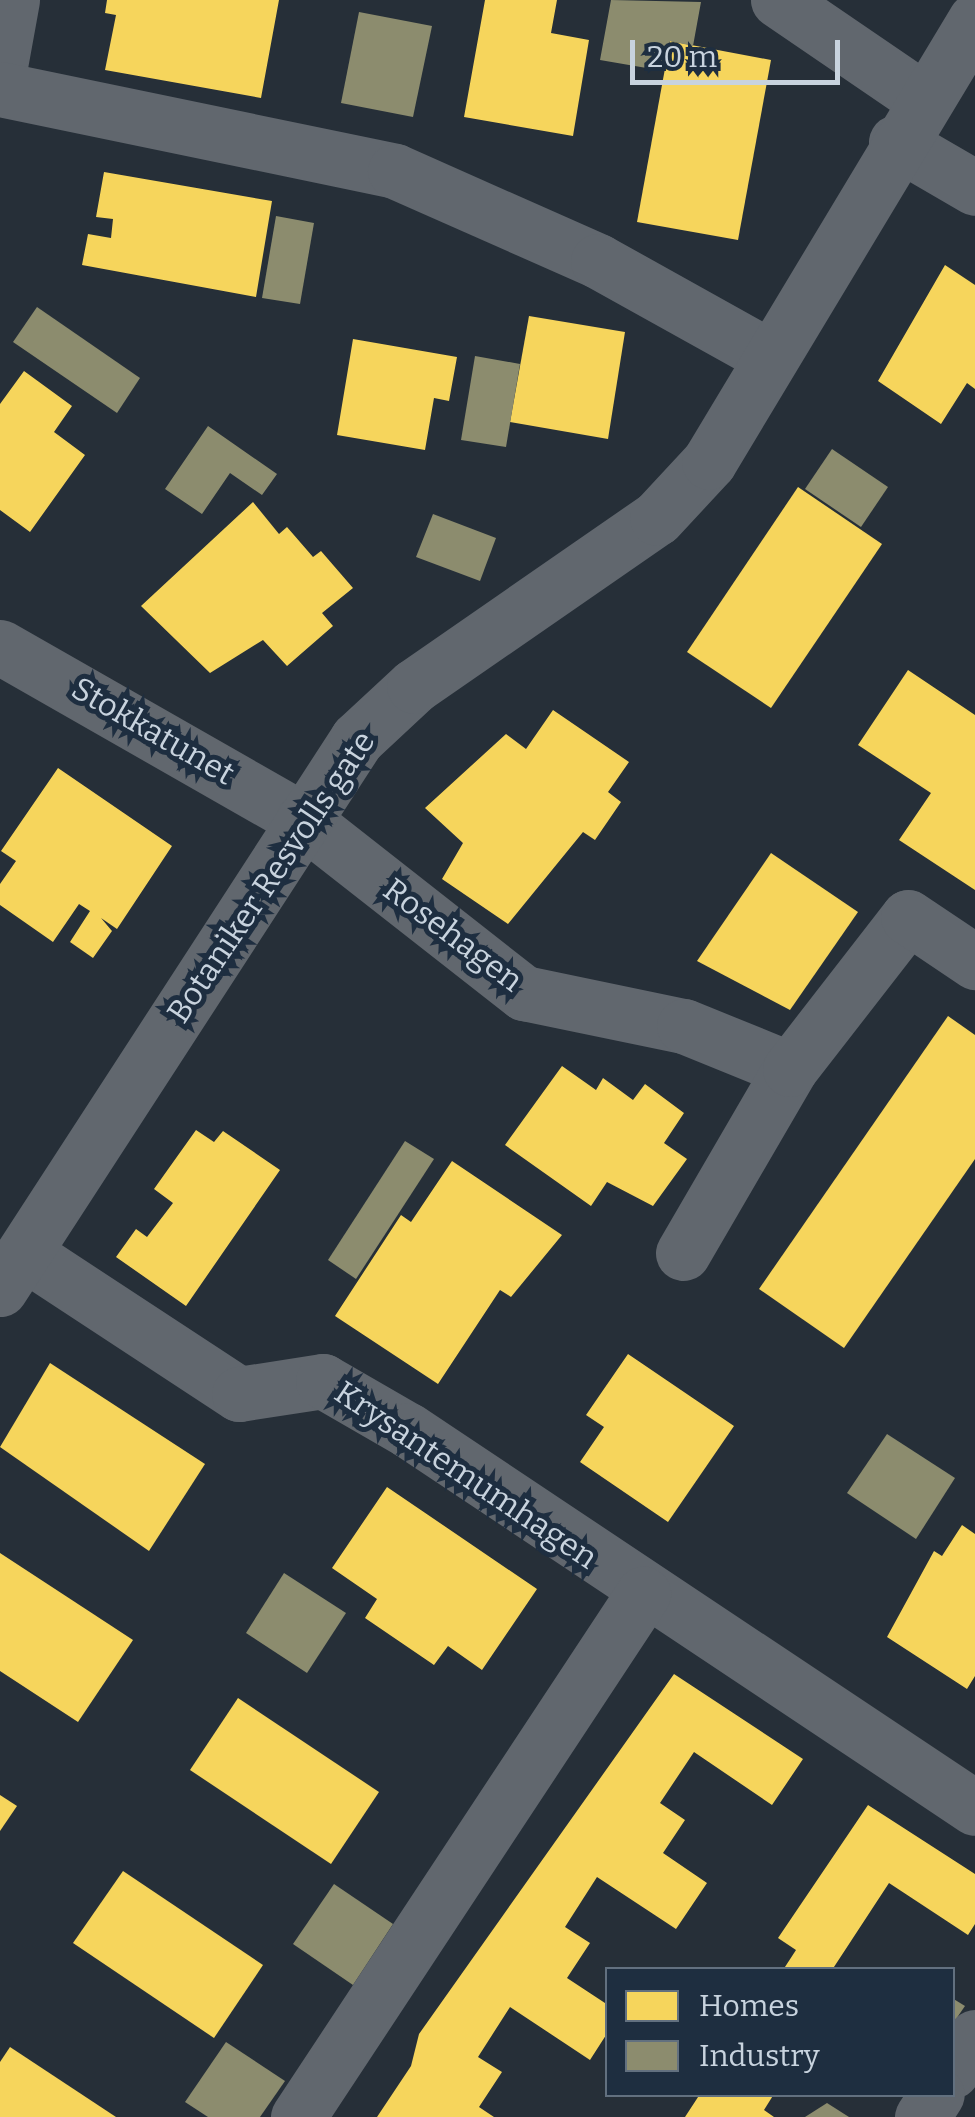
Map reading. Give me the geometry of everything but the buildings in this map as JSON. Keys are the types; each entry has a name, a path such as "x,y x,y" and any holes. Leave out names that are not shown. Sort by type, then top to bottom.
{"street":[{"path":"0,66 12,0"},
{"path":"778,0 909,120 975,188"},
{"name":"Botaniker Resvolls gate","path":"12,1271 357,738 414,686 658,518 709,462 909,120 975,20"},
{"path":"0,89 394,171 598,261 770,356"},
{"name":"Stokkatunet","path":"0,646 303,820"},
{"name":"Rosehagen","path":"303,820 524,993 684,1026 790,1069"},
{"path":"684,1254 790,1069 908,917 975,962"},
{"name":"Krysantemumhagen","path":"12,1271 240,1394 323,1381 975,1808"},
{"path":"298,2117 643,1594"},
{"path":"955,2067 975,2037"}]}
